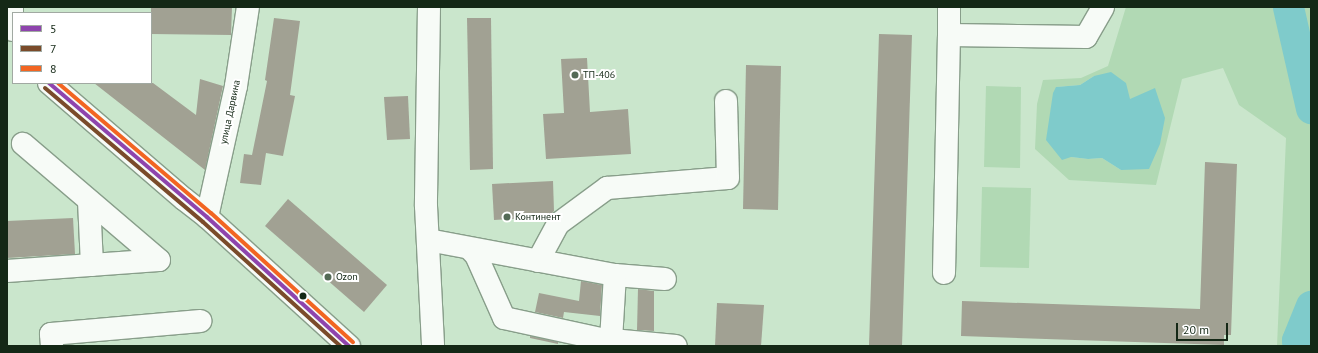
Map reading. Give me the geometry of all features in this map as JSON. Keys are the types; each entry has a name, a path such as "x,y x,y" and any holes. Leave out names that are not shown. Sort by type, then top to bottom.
{"street":[{"name":"улица Дарвина","path":"207,217 236,86 248,7"},
{"path":"429,7 426,206 433,346"},
{"path":"944,273 949,7"},
{"path":"949,34 1086,37 1103,7"},
{"path":"50,84 207,217 349,346"},
{"path":"538,261 558,224 607,188 728,178 726,101"},
{"path":"7,271 159,260 24,144"},
{"path":"89,201 92,265"},
{"path":"428,240 614,275 665,279"},
{"path":"470,249 476,255 504,318 611,340 676,346"},
{"path":"611,340 614,275"},
{"path":"52,346 51,334 200,321"}],"green space":[{"path":"1126,7 1311,7 1311,346 1277,346 1286,138 1239,105 1223,68 1182,79 1156,185 1069,180 1035,149 1037,104 1043,80 1081,78 1108,66","holes":["1094,76 1130,100 1155,89 1121,170 1102,158 1088,159 1071,157 1056,87 1080,85"]},
{"path":"986,86 1021,87 1020,168 984,167"},
{"path":"982,187 1031,188 1029,268 980,267"}],"water":[{"path":"1111,72 1126,83 1130,99 1155,88 1165,118 1160,144 1149,169 1121,170 1102,158 1088,159 1071,157 1062,160 1046,140 1053,93 1056,87 1080,85 1094,76"}],"building":[{"path":"151,7 232,7 231,35 152,34"},
{"path":"274,18 300,21 290,95 295,96 283,156 266,153 261,185 240,183 244,154 252,155 267,81 265,80"},
{"path":"467,18 491,18 493,169 470,170"},
{"path":"879,34 912,35 902,346 869,346"},
{"path":"587,58 590,112 628,109 631,154 546,159 543,114 564,113 561,59"},
{"path":"746,65 781,66 778,210 743,209"},
{"path":"200,79 223,86 205,170 95,84 153,83 196,115"},
{"path":"408,96 410,139 387,140 384,97"},
{"path":"1205,162 1237,164 1231,335 1224,335 1224,345 961,336 962,301 1200,309"},
{"path":"553,181 554,211 548,217 494,220 492,184"},
{"path":"288,199 387,285 364,312 265,226"},
{"path":"73,218 75,254 7,258 7,221"},
{"path":"581,281 602,285 600,316 564,312 563,318 535,312 539,293 579,301"},
{"path":"638,289 654,291 654,331 637,330"},
{"path":"717,303 764,305 761,346 715,346"},
{"path":"530,336 558,342 558,344 530,338"}],"waterway":[{"path":"1288,7 1311,108"},
{"path":"1298,346 1297,340 1311,306"}],"transit line":[{"name":"5","path":"50,84 207,217 349,346"},
{"name":"8","path":"59,84 211,213 353,342"},
{"name":"7","path":"45,88 203,222 340,346"}],"place":[{"name":"ТП-406","path":"575,75"},
{"name":"Континент","path":"507,217"},
{"name":"Ozon","path":"328,277"}]}
